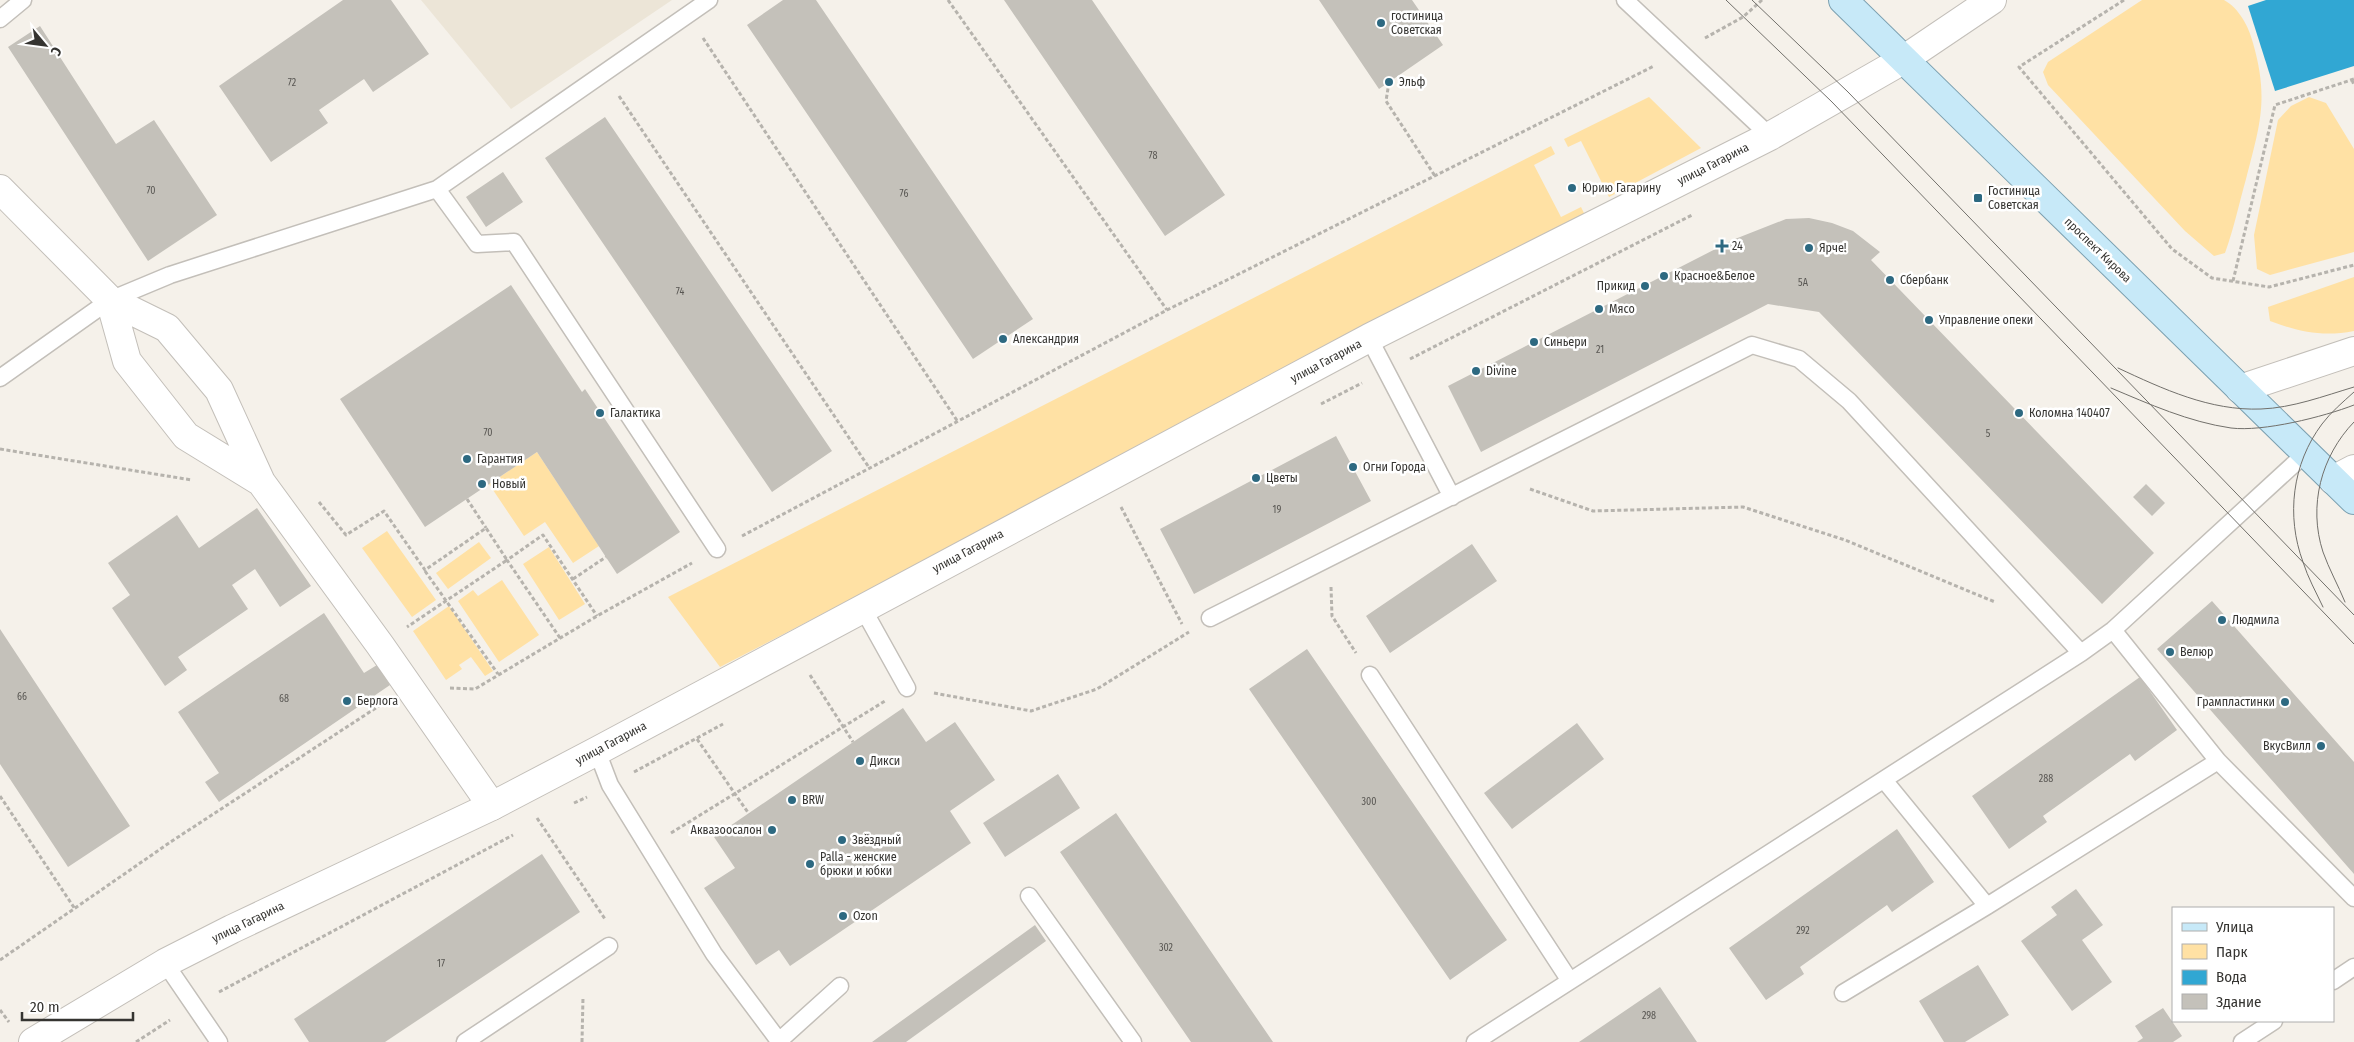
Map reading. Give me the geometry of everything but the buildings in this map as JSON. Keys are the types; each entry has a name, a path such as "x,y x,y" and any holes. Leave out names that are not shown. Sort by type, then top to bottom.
{"main road":[{"name":"проспект Кирова","path":"1843,0 2306,453 2344,474 2354,500"}],"street":[{"name":"улица Гагарина","path":"33,1042 164,963 492,806 1369,338 1770,136 1903,60 1992,0"},
{"path":"0,189 110,300 167,328 207,376 218,390 261,482 380,645 492,806"},
{"path":"110,300 127,361 186,436 261,482"},
{"path":"2240,389 2354,351"}],"lane":[{"path":"0,19 23,0"},
{"path":"0,378 110,300 170,275 437,189 709,0"},
{"path":"1625,0 1770,136"},
{"path":"437,189 477,244 514,242 717,549"},
{"path":"1369,338 1452,496"},
{"path":"1210,618 1752,345 1799,359 1849,401 2081,653"},
{"path":"1475,1042 2081,653 2113,630 2306,453"},
{"path":"862,607 907,688"},
{"path":"2113,630 2218,761 2354,898"},
{"path":"1370,675 1570,981"},
{"path":"597,751 610,785 714,954 779,1041 840,986"},
{"path":"1843,993 1987,906 2218,761"},
{"path":"1884,780 1987,906"},
{"path":"1029,896 1133,1042"},
{"path":"465,1042 609,946"},
{"path":"164,963 219,1042"},
{"path":"2334,980 2354,967"},
{"path":"2242,1042 2272,1022"}],"path":[{"path":"948,0 1167,310"},
{"path":"2124,0 2019,67 2172,249 2212,278 2269,288 2354,265"},
{"path":"687,15 958,422"},
{"path":"0,960 172,841 409,686 475,689 597,616 717,549 1167,310 1647,70"},
{"path":"603,73 870,469"},
{"path":"2233,281 2275,105 2353,80 2354,85"},
{"path":"1388,82 1386,101 1435,176"},
{"path":"1494,476 1593,511 1743,507 1845,540 1930,577 2002,605"},
{"path":"467,499 486,528"},
{"path":"648,847 907,688 1031,711 1097,689 1187,633 1121,507"},
{"path":"380,645 543,535 597,616"},
{"path":"572,579 606,557"},
{"path":"507,560 560,638"},
{"path":"425,570 498,674"},
{"path":"1332,616 1370,675"},
{"path":"810,675 853,742"},
{"path":"697,739 749,814"},
{"path":"0,796 75,908"},
{"path":"582,1042 583,964"}],"shaded area":[{"path":"421,0 672,0 511,109"}],"green space":[{"path":"2142,0 2224,0 2239,13 2251,37 2261,80 2261,112 2251,160 2225,253 2214,256 2185,231 2048,85 2043,72 2048,62"},
{"path":"1649,97 1701,148 1609,197 1581,141 1568,147 1564,139"},
{"path":"2309,97 2326,103 2354,149 2354,252 2270,275 2257,269 2254,235 2278,120 2291,106"},
{"path":"1551,146 1555,154 1534,165 1561,217 1581,207 1586,217 720,667 668,597"},
{"path":"2354,277 2354,331 2332,334 2311,332 2270,321 2268,307"},
{"path":"537,452 599,546 573,563 545,522 524,536 489,484"},
{"path":"387,531 436,600 412,617 362,548"},
{"path":"479,542 491,558 448,589 436,573"},
{"path":"549,547 585,604 559,620 523,564"},
{"path":"502,580 539,635 499,662 458,601 473,590 478,596"},
{"path":"449,606 493,671 485,676 471,657 459,665 462,669 446,680 413,631"}],"water":[{"path":"2266,0 2354,0 2354,66 2275,91 2248,6"}],"tram line":[{"path":"1726,0 1832,102 2354,644"},
{"path":"1752,0 1848,92 2354,615"},
{"path":"2118,368 2152,384 2187,397 2242,409 2284,406 2354,387"},
{"path":"2111,388 2185,417 2215,425 2244,429 2293,423 2354,405"},
{"path":"2323,607 2307,574 2298,545 2295,527 2295,491 2298,473 2312,440 2329,415 2354,392"},
{"path":"2345,602 2323,552 2317,517 2320,482 2326,466 2333,450 2354,422"}],"place":[{"name":"гостиница Советская","path":"1381,23"},
{"name":"Эльф","path":"1389,82"},
{"name":"Юрию Гагарину","path":"1572,188"},
{"name":"Гостиница Советская","path":"1978,198"},
{"name":"24","path":"1722,246"},
{"name":"Ярче!","path":"1809,248"},
{"name":"Красное&Белое","path":"1664,276"},
{"name":"Сбербанк","path":"1890,280"},
{"name":"Прикид","path":"1645,286"},
{"name":"Мясо","path":"1599,309"},
{"name":"Управление опеки","path":"1929,320"},
{"name":"Александрия","path":"1003,339"},
{"name":"Синьери","path":"1534,342"},
{"name":"Divine","path":"1476,371"},
{"name":"Галактика","path":"600,413"},
{"name":"Коломна 140407","path":"2019,413"},
{"name":"Гарантия","path":"467,459"},
{"name":"Огни Города","path":"1353,467"},
{"name":"Цветы","path":"1256,478"},
{"name":"Новый","path":"482,484"},
{"name":"Людмила","path":"2222,620"},
{"name":"Велюр","path":"2170,652"},
{"name":"Берлога","path":"347,701"},
{"name":"Грампластинки","path":"2285,702"},
{"name":"ВкусВилл","path":"2321,746"},
{"name":"Дикси","path":"860,761"},
{"name":"BRW","path":"792,800"},
{"name":"Аквазоосалон","path":"772,830"},
{"name":"Звёздный","path":"842,840"},
{"name":"Palla - женские брюки и юбки","path":"810,864"},
{"name":"Ozon","path":"843,916"}]}
